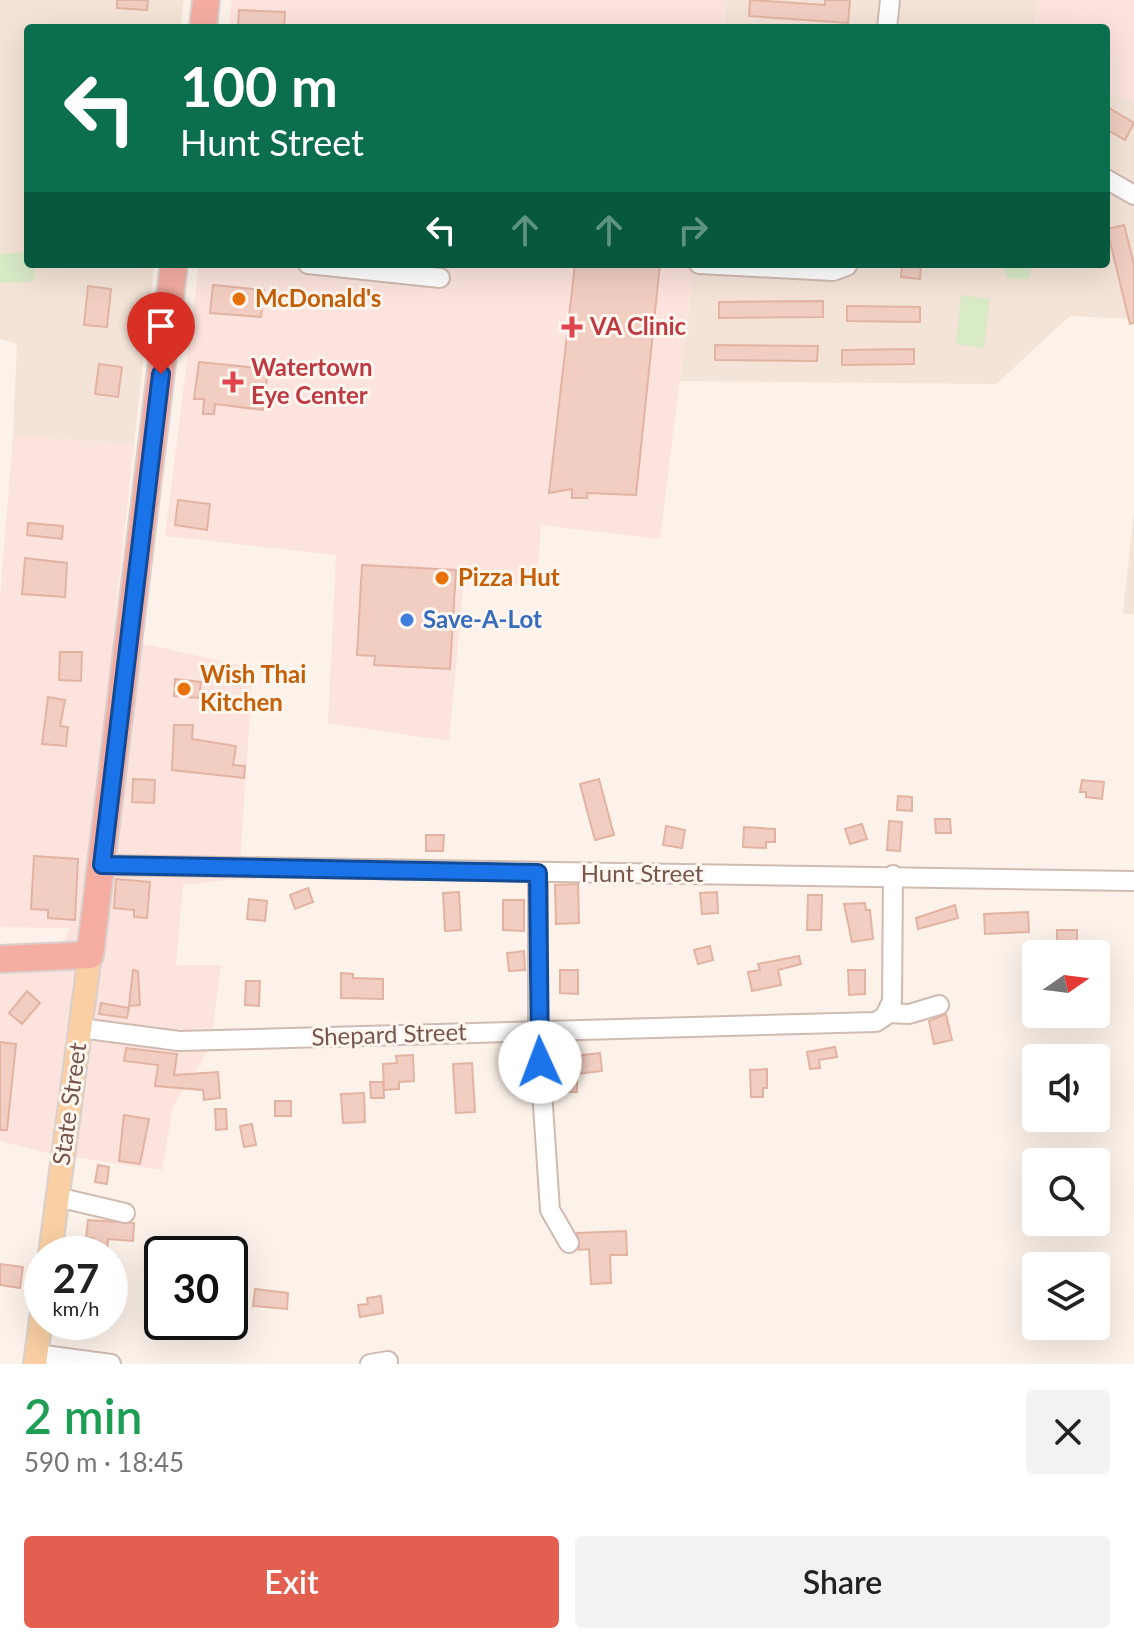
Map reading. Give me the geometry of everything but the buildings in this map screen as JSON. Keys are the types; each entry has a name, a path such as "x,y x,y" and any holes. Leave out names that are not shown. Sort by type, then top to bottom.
{"highway":[{"path":"203,24 206,0"},
{"name":"State Street","path":"80,954 102,865 174,268"},
{"path":"0,959 80,954"}],"main road":[{"name":"State Street","path":"52,1236 80,1028 80,954"}],"street":[{"path":"887,24 890,0"},
{"path":"1110,181 1134,195"},
{"path":"346,268 440,278"},
{"path":"776,268 833,271 840,268"},
{"path":"846,286 848,268"},
{"name":"Hunt Street","path":"102,865 1134,881"},
{"path":"538,873 538,1031 550,1210 569,1243"},
{"path":"887,1013 892,1001 893,875"},
{"name":"Shepard Street","path":"80,1028 179,1041 860,1025 876,1022 887,1013 909,1014 939,1005"},
{"path":"57,1197 125,1213"},
{"path":"36,1359 111,1364"}],"shaded area":[{"path":"0,0 184,0 181,24 24,24 24,268 154,268 134,444 13,436 17,344 0,339"},
{"path":"232,0 727,0 724,24 229,24"},
{"path":"727,0 1037,0 1035,24 724,24"},
{"path":"1037,0 1134,0 1134,102 1110,93 1110,24 1035,24"},
{"path":"1110,93 1134,102 1134,319 1070,316 996,384 680,381 694,268 1110,268"},
{"path":"198,268 694,268 660,539 541,525 537,585 464,580 449,741 328,723 336,555 165,536"},
{"path":"13,436 134,444 113,637 253,668 239,879 183,885 176,965 221,965 210,1048 173,1106 162,1170 52,1154 0,1141 0,975 53,969 70,928 0,927 0,596"},
{"path":"1134,512 1134,614 1123,613"}],"green space":[{"path":"24,252 24,268 34,268 35,281 0,283 0,254"},
{"path":"1004,268 1031,268 1029,279 1008,279"},
{"path":"961,295 990,299 984,348 956,344"}],"place":[{"name":"McDonald's","path":"239,299"},
{"name":"VA Clinic","path":"572,327"},
{"name":"Watertown Eye Center","path":"233,382"},
{"name":"Pizza Hut","path":"442,578"},
{"name":"Save-A-Lot","path":"407,620"},
{"name":"Wish Thai Kitchen","path":"184,689"}],"route":[{"path":"161,374 102,865 538,873 540,1062"}]}
